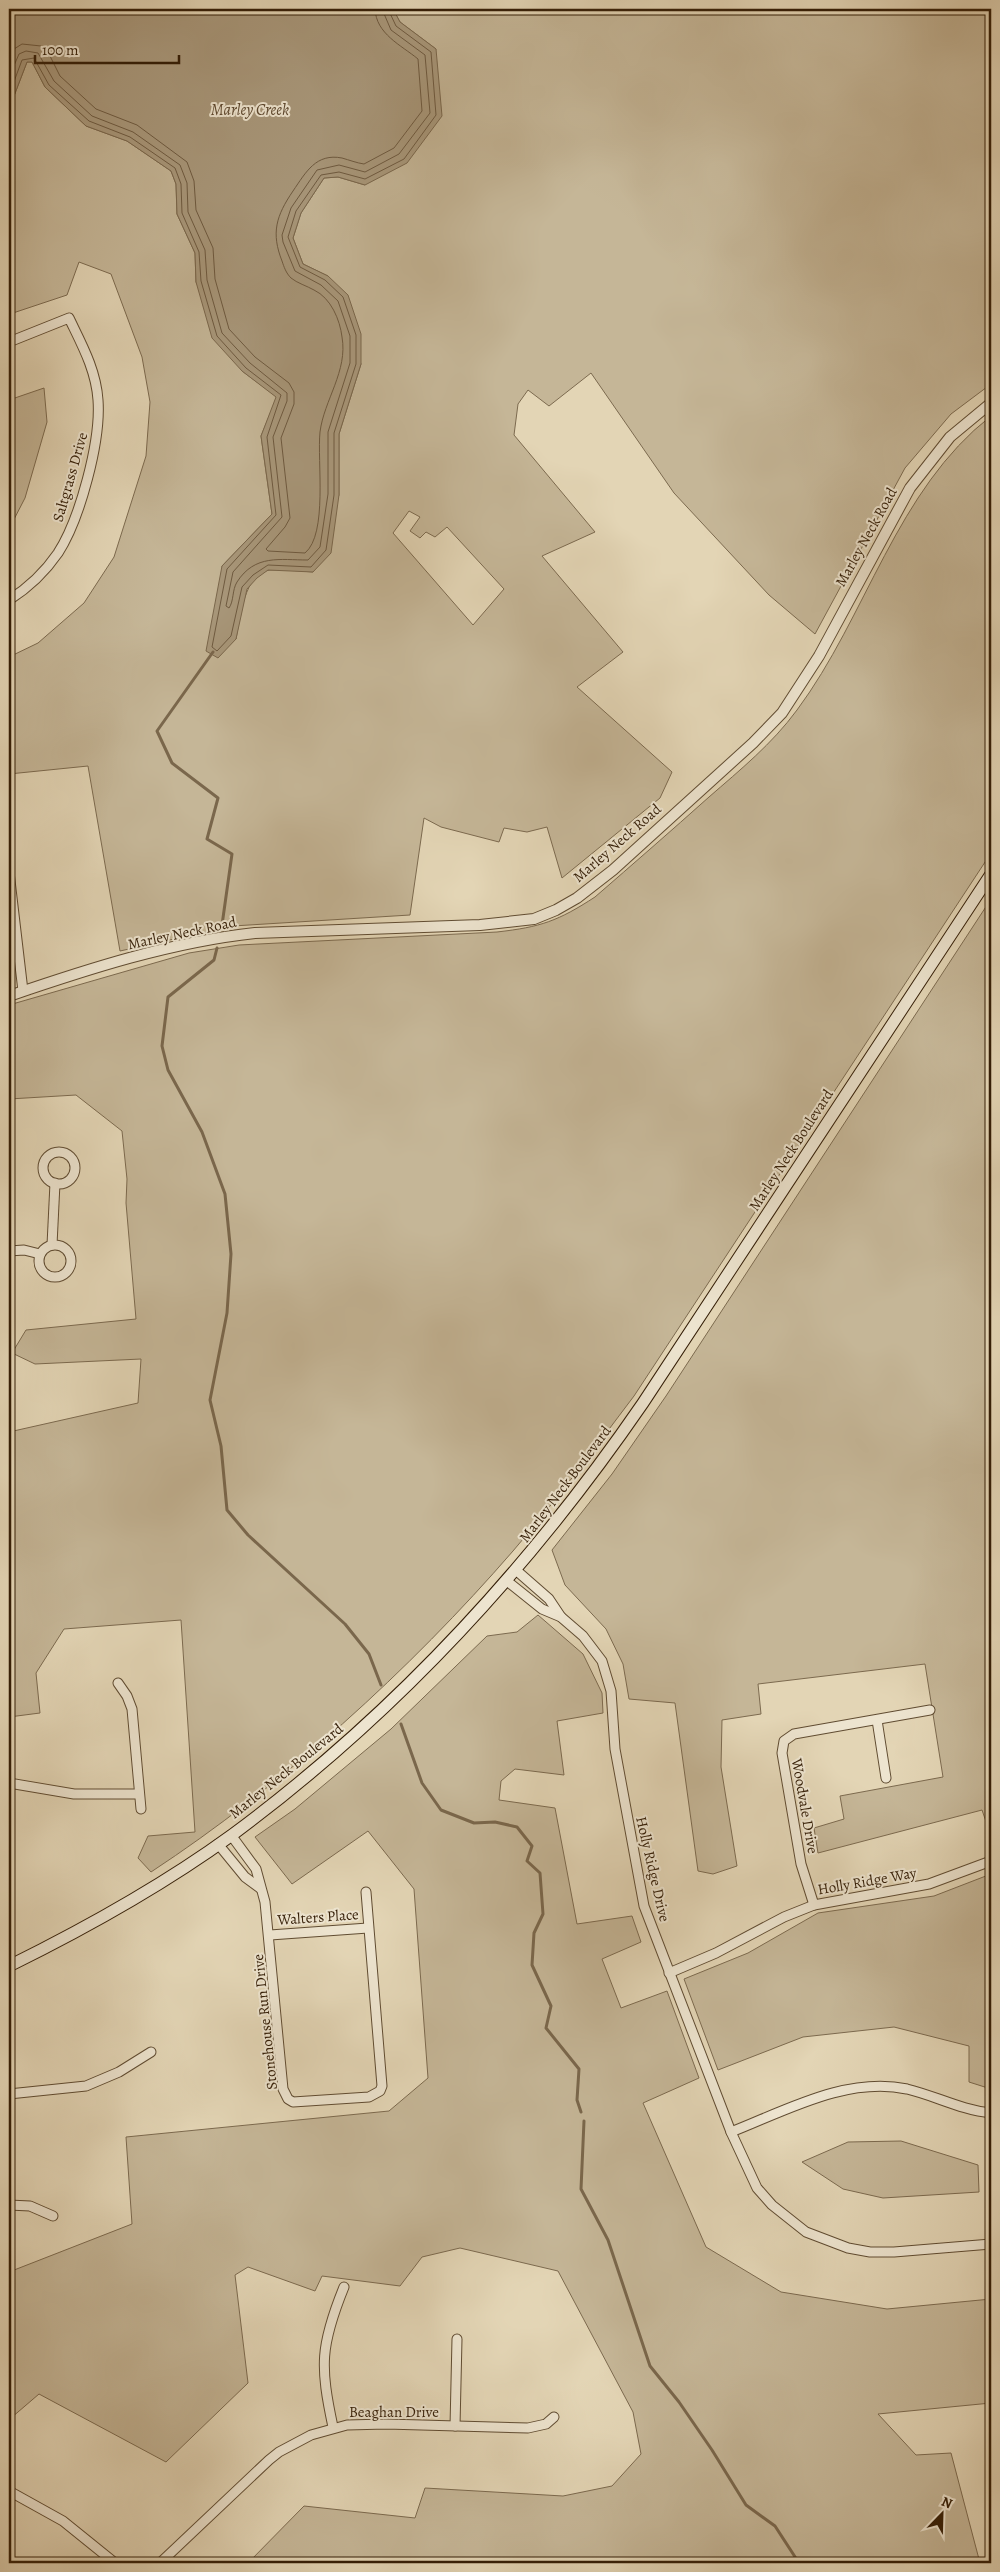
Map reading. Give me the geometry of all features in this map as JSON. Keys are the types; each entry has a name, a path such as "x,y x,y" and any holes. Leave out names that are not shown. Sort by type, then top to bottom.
{"main road":[{"name":"Marley Neck Boulevard","path":"9,1966 148,1889 231,1835 330,1757 416,1679 508,1581 582,1489 638,1410 991,874"}],"street":[{"name":"Saltgrass Drive","path":"9,342 69,318 87,353 94,374 99,423 95,448 78,507 58,553 41,574 9,600"},
{"name":"Marley Neck Road","path":"9,996 130,959 218,938 274,933 480,925 534,919 556,910 577,898 613,870 778,718 802,684 910,488 950,437 991,403"},
{"path":"9,872 23,991"},
{"path":"52,1245 55,1184"},
{"path":"52,1245 59,1245 66,1249 70,1255 71,1263 62,1275 54,1277 47,1275 41,1269 39,1262 40,1254 45,1248 52,1245"},
{"path":"9,1251 24,1250 40,1254"},
{"name":"Holly Ridge Drive","path":"516,1571 549,1599 561,1617 594,1648 608,1676 612,1691 615,1749 638,1880 652,1932 731,2132 757,2188 772,2205 806,2232 827,2242 870,2252 991,2244"},
{"name":"Holly Ridge Drive","path":"508,1581 542,1609 561,1617"},
{"path":"118,1683 128,1696 132,1709 141,1809"},
{"name":"Woodvale Drive","path":"814,1905 801,1864 782,1747 788,1736 930,1710"},
{"path":"877,1720 886,1778"},
{"path":"9,1783 74,1794 139,1794"},
{"name":"Stonehouse Run Drive","path":"231,1835 256,1869 265,1902 270,1934 283,2089 288,2099 300,2103 369,2097 380,2092 382,2086 366,1892"},
{"path":"218,1844 245,1877 260,1888"},
{"name":"Holly Ridge Way","path":"669,1973 716,1953 784,1917 814,1905 929,1884 991,1861"},
{"name":"Walters Place","path":"270,1934 368,1928"},
{"path":"9,2094 86,2086 119,2072 151,2052"},
{"path":"731,2132 826,2095 860,2088 906,2089 961,2108 991,2113"},
{"path":"9,2205 30,2206 53,2216"},
{"path":"333,2428 324,2385 323,2352 333,2315 344,2287"},
{"path":"455,2426 457,2339"},
{"name":"Beaghan Drive","path":"160,2563 274,2456 311,2435 333,2428 370,2424 528,2428 546,2424 554,2417"},
{"path":"9,2492 63,2521 115,2563"}],"shaded area":[{"path":"393,9 991,9 991,384 951,414 905,468 815,634 769,595 674,493 591,373 549,406 528,390 518,404 514,435 595,532 542,556 623,652 577,687 672,772 660,798 562,878 547,827 527,832 504,828 499,842 441,827 424,818 410,915 233,926 120,951 88,766 9,774 9,657 38,643 84,603 114,557 146,456 150,402 142,357 111,274 79,262 67,295 10,314 9,109 27,62 32,62 45,87 86,126 127,141 171,171 176,184 177,214 195,253 196,282 242,371 277,397 261,436 272,514 222,566 236,639 245,598 254,579 261,573 270,570 313,572 339,495 339,434 361,364 328,276 303,264 293,238 301,213 324,178 338,177 365,185 436,49 400,22","holes":["409,511 420,517 410,531 420,538 426,532 435,537 447,527 504,589 473,625 393,533"]},
{"path":"44,388 47,422 25,498 9,529 9,400"},
{"path":"991,416 991,853 634,1396 529,1532 431,1639 342,1724 248,1802 151,1872 138,1858 148,1836 195,1832 181,1620 64,1629 36,1673 40,1713 9,1717 9,1432 138,1403 141,1359 35,1364 12,1353 26,1330 136,1319 122,1131 76,1095 9,1099 9,1005 189,953 239,945 497,932 526,928 549,922 582,905 595,897 744,767 787,722 822,673 906,517 930,480 958,446"},
{"path":"991,899 991,1836 982,1810 818,1853 814,1828 844,1819 840,1796 943,1777 925,1664 758,1684 761,1714 722,1720 721,1767 737,1866 713,1874 698,1871 675,1703 629,1699 623,1664 606,1629 565,1585 552,1550 612,1474 666,1396"},
{"path":"538,1615 583,1654 602,1693 603,1713 557,1721 564,1775 515,1769 501,1781 499,1800 555,1808 577,1924 632,1916 641,1942 602,1959 621,2008 667,1991 699,2078 643,2103 706,2247 781,2292 887,2309 991,2299 991,2403 878,2414 916,2455 951,2453 980,2563 248,2563 304,2506 415,2518 425,2488 563,2496 612,2486 641,2454 633,2412 558,2271 460,2248 422,2257 400,2286 322,2276 315,2291 248,2267 235,2275 248,2383 166,2462 39,2394 11,2418 9,2415 9,2272 132,2224 126,2137 389,2111 428,2078 414,1889 368,1831 292,1884 255,1837 295,1809 391,1729 487,1636 517,1632"},
{"path":"991,1874 991,2089 969,2082 969,2046 894,2027 803,2037 718,2070 684,1979 748,1953 818,1913 934,1896"},
{"path":"901,2141 978,2165 979,2192 883,2198 843,2189 802,2162 848,2142"}],"water":[{"name":"Marley Creek","path":"9,9 393,9 400,22 436,49 442,116 407,163 365,185 338,177 324,178 301,213 293,238 303,264 328,276 348,295 361,334 361,364 339,434 339,495 331,553 313,572 268,570 257,578 247,589 236,639 218,658 206,651 222,566 272,514 261,436 276,397 242,371 212,338 196,282 195,253 177,214 176,184 171,171 127,141 86,126 45,87 32,62 27,62 9,109"}],"waterway":[{"path":"213,652 157,731 172,763 218,798 207,839 232,854 222,925"},
{"path":"217,948 214,960 168,997 162,1046 168,1070 202,1132 225,1194 231,1254 227,1313 210,1400 221,1446 227,1510 248,1535 345,1624 369,1654 381,1685"},
{"path":"401,1724 422,1783 441,1810 474,1823 495,1822 517,1827 532,1846 527,1861 540,1873 543,1914 534,1933 532,1965 551,2006 546,2028 579,2069 577,2100 581,2112"},
{"path":"584,2121 581,2189 608,2240 650,2366 679,2402 746,2505 775,2526 799,2563"}]}
